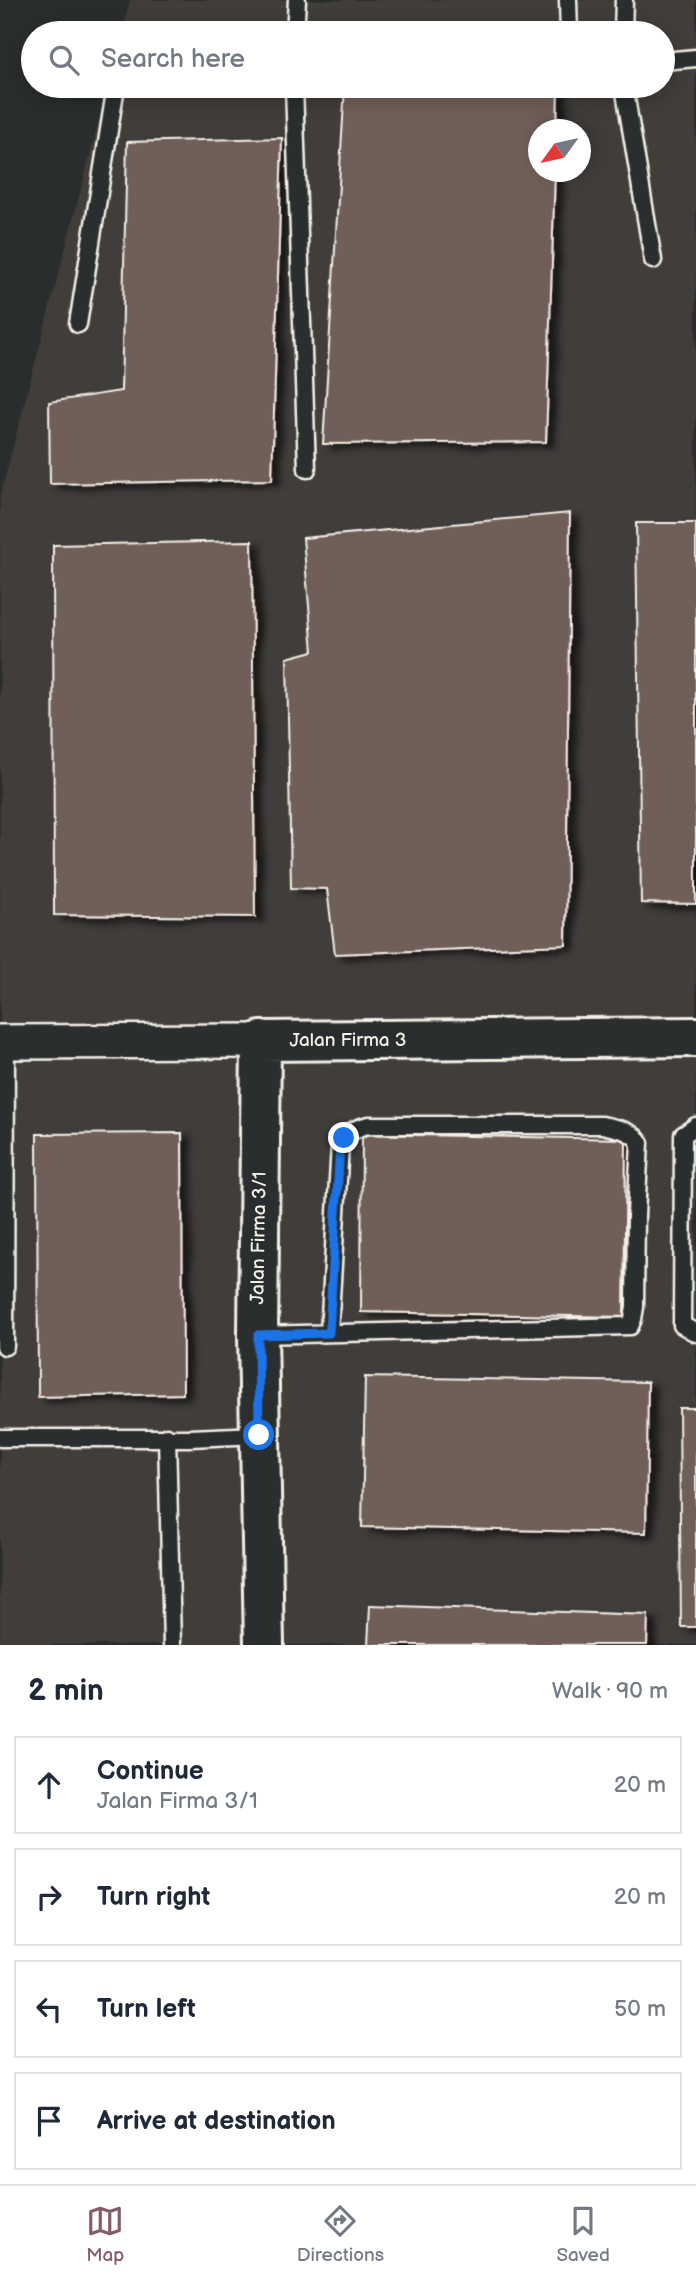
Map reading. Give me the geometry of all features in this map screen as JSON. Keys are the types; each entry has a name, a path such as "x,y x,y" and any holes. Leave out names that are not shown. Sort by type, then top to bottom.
{"street":[{"name":"Jalan Firma 3","path":"3,1042 696,1037"},
{"name":"Jalan Firma 3/1","path":"261,1041 258,1335 264,1645"}],"lane":[{"path":"296,21 297,0"},
{"path":"568,0 569,21"},
{"path":"623,21 624,0"},
{"path":"675,60 696,58"},
{"path":"78,324 114,98"},
{"path":"295,98 307,468"},
{"path":"626,98 653,260"},
{"path":"3,1042 5,1346"},
{"path":"258,1335 630,1326 635,1307 638,1138 602,1125 369,1125 355,1128 340,1145 329,1333"},
{"path":"696,1126 683,1135 681,1325 696,1333"},
{"path":"0,1438 190,1438 259,1435"},
{"path":"167,1436 173,1645"}],"shaded area":[{"path":"130,0 696,0 696,1645 0,1645 0,496 105,98 675,98 675,21 125,21"}],"building":[{"path":"344,98 558,98 557,119 528,119 528,182 555,182 546,442 323,444"},
{"path":"282,138 272,480 50,484 49,402 121,391 127,142"},
{"path":"570,513 566,945 335,954 327,889 291,888 287,658 313,651 303,538"},
{"path":"636,523 696,523 696,904 641,903"},
{"path":"252,541 255,917 54,915 53,545"},
{"path":"182,1133 183,1394 38,1397 37,1134"},
{"path":"362,1134 626,1139 624,1317 361,1312"},
{"path":"365,1377 648,1382 646,1533 362,1527"},
{"path":"679,1408 696,1408 696,1627 681,1627"},
{"path":"370,1605 648,1615 647,1645 368,1645"}],"route":[{"path":"259,1435 258,1335 329,1333 340,1145 344,1138"}]}
